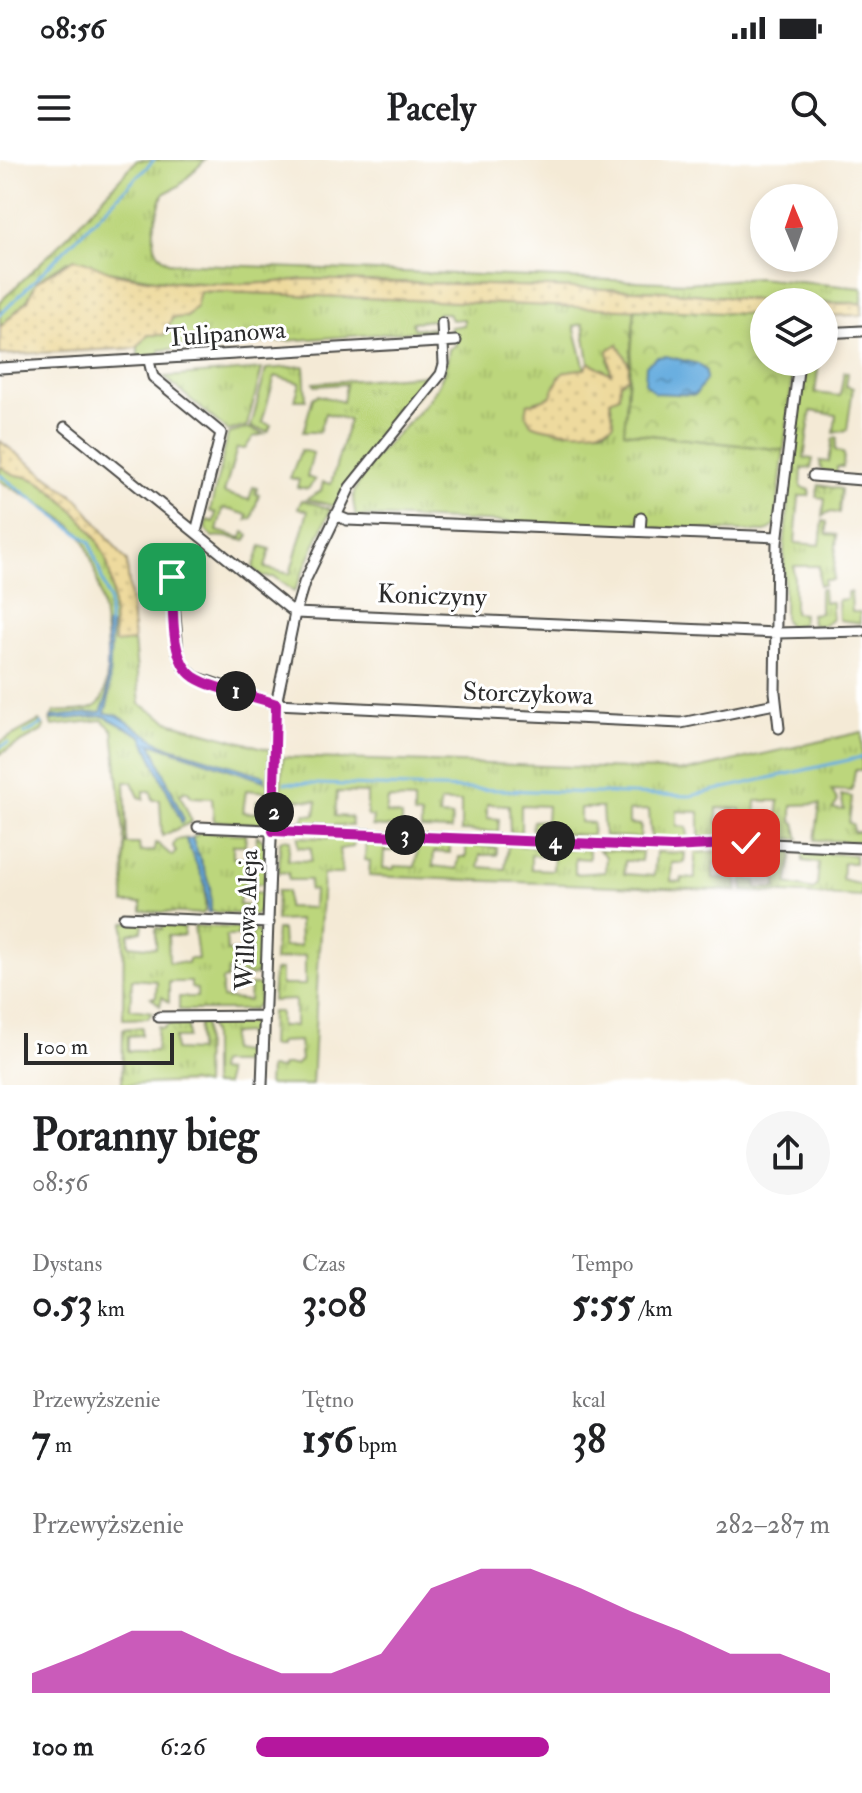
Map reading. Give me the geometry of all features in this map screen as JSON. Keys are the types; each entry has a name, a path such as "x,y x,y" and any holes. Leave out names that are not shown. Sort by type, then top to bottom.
{"street":[{"name":"Willowa Aleja","path":"262,1085 276,704 295,613 304,583 335,515 371,457 406,422 441,374 442,323"},
{"path":"838,332 862,331"},
{"name":"Tulipanowa","path":"0,368 456,341"},
{"path":"149,361 153,377 221,433 196,532"},
{"path":"779,728 775,704 778,537 797,376"},
{"path":"65,427 295,613"},
{"path":"813,476 862,480"},
{"path":"335,515 347,520 778,537"},
{"path":"640,531 641,518"},
{"name":"Storczykowa","path":"172,577 178,653 183,666 195,677 276,704 681,723 775,704"},
{"name":"Koniczyny","path":"295,613 777,633 862,631"},
{"path":"198,827 672,847 746,843 862,848"},
{"path":"124,917 269,923"},
{"path":"159,1017 265,1016"}],"green space":[{"path":"137,160 205,160 179,186 163,194 155,222 154,241 162,257 170,263 687,283 757,278 862,288 862,303 838,303 838,288 750,288 750,300 663,291 304,279 215,284 155,279 67,261 47,274 0,327 0,302 59,245"},
{"path":"200,291 635,309 629,365 624,357 608,359 611,374 589,362 583,324 574,326 585,369 577,370 550,397 528,404 561,431 605,430 614,423 610,399 623,378 628,377 625,432 784,450 775,526 765,532 651,528 641,519 630,527 355,516 353,496 364,473 376,456 422,409 434,391 444,372 449,349 456,345 450,327 464,325 464,319 451,320 448,313 438,313 434,320 412,322 413,328 435,328 439,336 436,339 434,330 160,350 159,357 138,358 138,345 148,335 164,335 172,318 191,312"},
{"path":"635,309 750,314 750,376 792,376 784,450 624,432"},
{"path":"304,366 306,400 295,400 300,383 275,376 262,422 271,425 268,432 251,427 266,369"},
{"path":"262,369 247,426 228,431 164,377"},
{"path":"844,372 848,373 846,386 853,388 847,430 834,433 836,415 811,411 804,458 813,459 811,468 802,469 801,487 810,490 809,496 799,496 795,543 820,545 823,521 827,522 827,534 837,535 833,580 824,580 824,585 819,585 819,566 794,566 794,613 803,614 802,624 789,626 784,620 784,544 803,376 817,376 815,393 840,396"},
{"path":"426,375 427,385 394,420 333,506 307,499 321,491 323,482 331,484 349,420 325,413 319,432 303,432 313,398 318,395 343,402 346,384 315,386 314,383"},
{"path":"248,428 264,434 253,437 245,449 237,448 224,493 249,500 253,487 257,488 256,494 259,495 252,518 247,520 248,515 223,508 217,531 242,538 244,532 249,535 245,541 212,537 205,528 207,520 214,522 216,513 210,511 228,434"},
{"path":"833,438 837,438 835,450 844,454 843,467 837,467 837,473 821,470 820,461 829,462"},
{"path":"301,450 313,453 307,477 315,480 308,489 297,487 299,480 290,478"},
{"path":"0,466 49,488 73,510 98,541 112,586 114,642 134,641 140,704 172,723 271,750 269,792 246,790 243,812 256,813 257,800 268,801 266,816 259,824 214,821 212,798 192,797 187,791 180,794 192,822 162,836 160,800 153,800 151,791 144,791 144,799 139,797 132,782 125,782 127,844 139,844 140,852 154,851 155,843 172,856 176,852 173,846 176,840 188,838 205,884 205,911 202,914 142,911 142,903 124,903 125,844 113,730 102,720 52,726 50,720 54,712 85,710 96,706 105,688 104,615 92,563 77,531 50,510 0,481"},
{"path":"819,485 841,489 839,513 829,512 823,516 825,498 816,497"},
{"path":"302,500 331,509 294,592 274,577 263,577 253,568 261,546 270,549 265,568 290,574 308,511 298,508"},
{"path":"820,589 823,589 824,602 832,602 832,618 825,625 812,625 811,614 820,613"},
{"path":"847,592 851,592 852,612 860,612 860,623 839,620 838,600 847,599"},
{"path":"39,721 44,726 42,731 0,754 0,742"},
{"path":"862,732 862,770 855,770 852,791 831,790 838,801 833,809 844,810 841,795 852,797 849,823 853,824 853,832 862,832 862,842 815,840 820,804 792,805 792,822 799,839 775,838 779,801 756,801 755,830 760,830 760,837 745,836 746,825 740,824 740,809 717,808 717,823 730,824 731,837 699,838 699,812 677,811 677,826 687,827 688,839 651,838 649,810 629,811 629,824 641,825 640,838 604,836 602,808 580,808 580,822 593,823 592,835 532,833 533,821 546,820 547,806 521,805 521,833 510,833 509,805 487,804 487,818 499,819 498,832 461,831 461,802 440,802 439,816 452,817 451,830 421,829 421,816 414,815 414,800 388,799 386,813 402,816 402,828 372,826 373,817 367,816 367,793 337,792 335,816 351,817 352,826 301,824 305,814 315,815 317,801 293,799 291,823 279,816 283,757 688,771"},
{"path":"202,832 246,834 245,845 233,845 233,858 255,858 257,835 266,844 264,884 242,883 239,905 252,906 253,892 264,893 263,908 255,915 211,912 210,886 192,838"},
{"path":"298,837 354,839 353,847 339,849 342,874 323,874 312,1085 268,1085 269,1068 282,1069 282,1065 296,1065 301,1060 299,1041 279,1042 279,1046 270,1046 271,1012 280,1012 280,1026 295,1026 295,1000 272,1001 274,971 281,970 281,985 305,985 305,955 274,961 276,930 282,930 283,947 300,946 299,920 276,921 277,891 287,891 287,907 313,908 314,890 309,890 310,880 289,880 288,873 279,872 280,842 283,839 290,840 288,860 311,861 311,848 298,847"},
{"path":"366,839 400,844 398,851 384,851 383,868 394,869 394,866 415,867 419,842 450,843 450,853 434,852 433,866 457,869 459,857 466,857 466,844 497,848 497,855 480,855 479,867 505,869 508,845 539,847 542,856 531,855 531,869 553,870 554,854 561,854 561,848 589,849 589,859 575,858 575,874 605,872 606,857 599,850 642,852 641,861 625,861 624,874 654,876 656,852 685,853 684,863 672,863 671,881 681,882 682,878 695,879 695,853 727,851 727,863 714,863 713,878 737,879 737,891 369,876 370,861 365,860"},
{"path":"745,849 752,849 748,880 756,881 757,888 776,888 777,860 764,859 764,850 793,852 787,884 813,890 817,886 819,863 803,861 803,852 855,855 855,863 843,863 842,880 862,885 862,897 743,891"},
{"path":"124,922 143,923 142,931 129,934 129,945 156,948 156,927 162,929 162,924 184,928 184,936 168,936 169,962 188,963 189,959 198,959 194,926 238,928 238,936 226,936 227,951 251,951 252,929 255,929 262,937 260,972 252,976 228,970 227,979 222,980 222,998 249,1001 250,985 260,985 259,1003 252,1010 179,1010 179,997 197,997 197,989 191,988 191,982 169,982 169,1002 162,997 160,1006 151,997 156,997 157,981 132,979 130,1009 153,1012 148,1018 123,1019"},
{"path":"208,1022 251,1023 257,1029 257,1041 247,1042 247,1033 231,1034 230,1050 256,1054 256,1063 219,1063 218,1071 226,1072 226,1085 212,1085 212,1033"},
{"path":"199,1023 205,1023 204,1085 191,1082 122,1085 123,1029 142,1027 142,1035 128,1036 128,1051 156,1051 158,1026 162,1029 170,1024 188,1024 188,1038 175,1038 175,1050 198,1051"}],"sand":[{"path":"74,259 122,275 190,283 236,284 304,279 663,291 750,300 750,314 200,291 196,307 187,317 172,318 164,335 148,335 137,348 0,355 0,327 28,300 37,281"},
{"path":"862,303 862,315 838,316 838,304"},
{"path":"618,344 629,365 628,377 620,383 619,396 610,400 614,423 597,430 574,431 531,424 526,415 528,404 550,397 565,372 585,369 589,362 611,374 608,350"},
{"path":"0,441 79,500 127,562 134,641 114,643 112,586 98,541 73,510 49,488 0,466"}],"water":[{"path":"666,356 698,364 706,371 706,380 695,395 655,393 645,383 646,365 657,357"},
{"path":"107,625 111,626 109,698 105,713 117,715 163,745 265,776 265,781 151,743 184,820 182,823 142,736 104,716 52,720 51,717 101,712 107,697"},
{"path":"192,838 210,886 211,912 208,913 205,884 186,840"}],"waterway":[{"path":"0,315 154,160"},
{"path":"0,475 90,542 109,600 109,627"},
{"path":"25,734 42,724"},
{"path":"0,747 8,743"},
{"path":"285,783 690,796 862,757"}],"route":[{"path":"172,577 178,653 183,666 195,677 276,704 273,831 672,847 746,843"}]}
